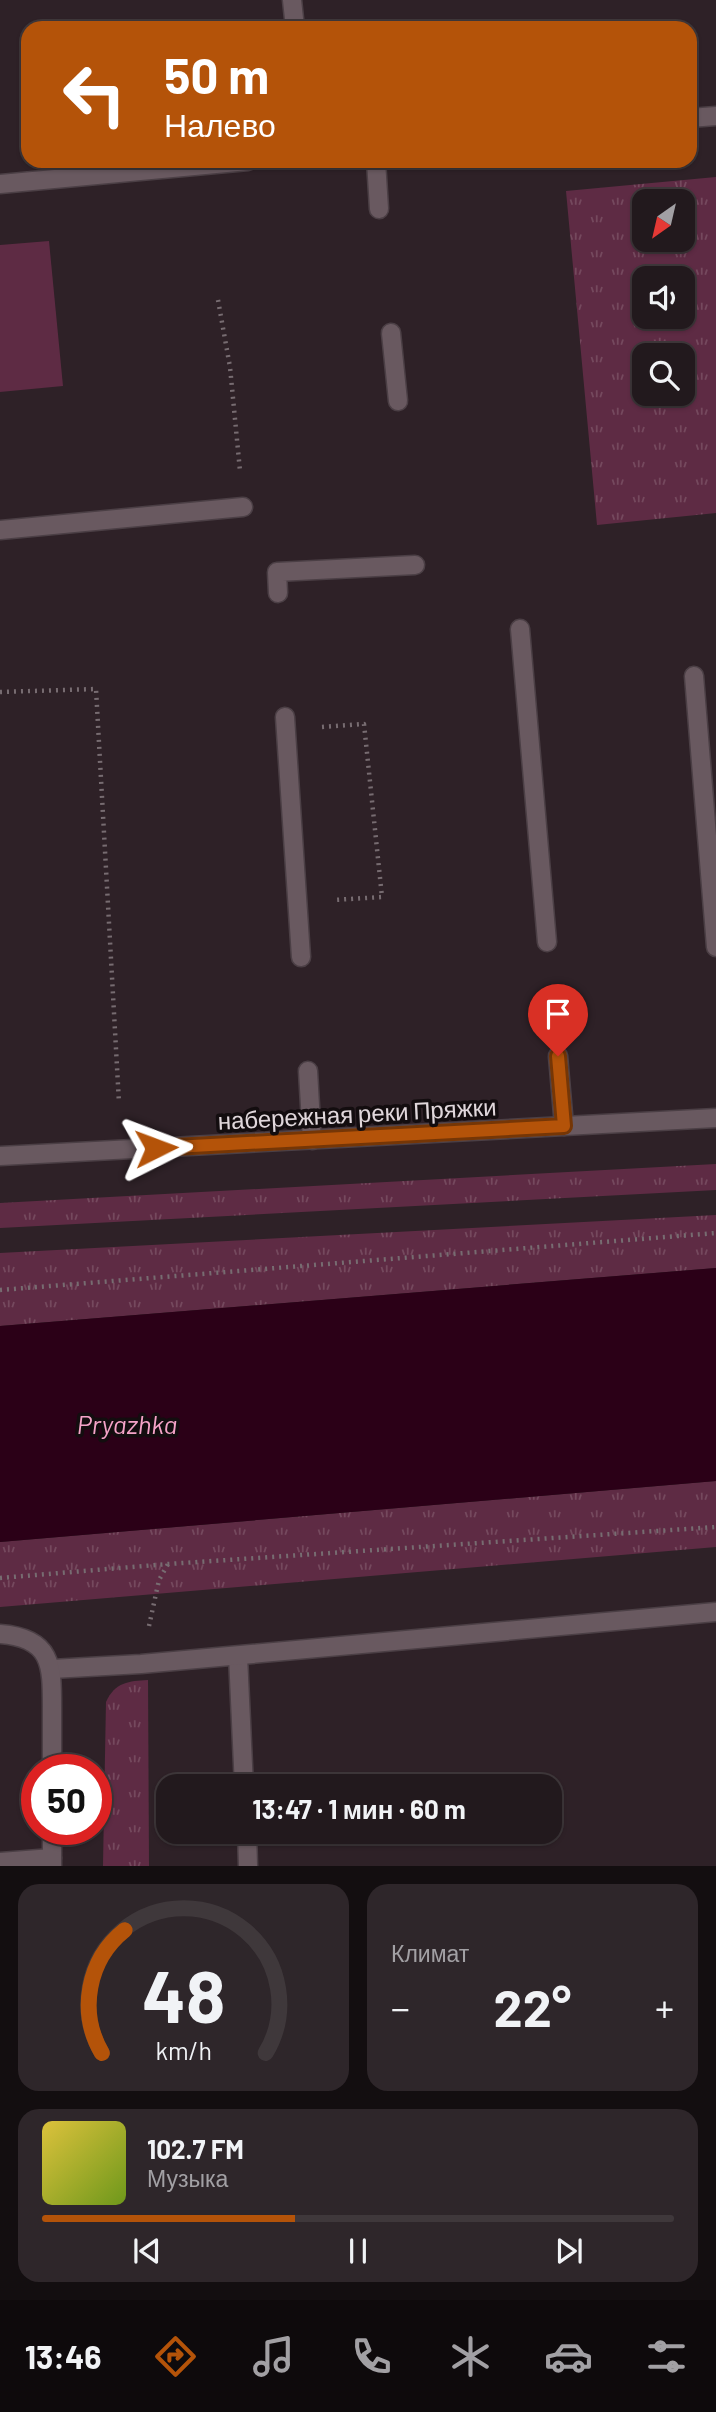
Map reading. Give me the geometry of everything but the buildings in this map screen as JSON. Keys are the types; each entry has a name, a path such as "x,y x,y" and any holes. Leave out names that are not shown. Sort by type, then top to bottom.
{"main road":[{"path":"292,0 294,21"},
{"path":"697,117 716,116"},
{"path":"0,184 173,168"},
{"path":"376,168 379,209"},
{"path":"391,333 398,401"},
{"path":"0,530 243,507"},
{"path":"278,593 276,572 415,565"},
{"path":"520,629 547,942"},
{"path":"694,676 716,947"},
{"path":"285,723 301,957"},
{"path":"558,1056 564,1126"},
{"path":"308,1071 312,1140"},
{"name":"набережная реки Пряжки","path":"0,1156 716,1118"},
{"path":"52,1669 238,1656 716,1612"},
{"path":"0,1634 16,1635 39,1646 52,1669 52,1754"},
{"path":"238,1656 243,1774"},
{"path":"247,1844 248,1866"},
{"path":"0,1862 52,1862"}],"path":[{"path":"218,300 230,367 243,507"},
{"path":"0,692 96,689 119,1103"},
{"path":"285,723 364,724 382,897 297,902"},
{"path":"0,1290 716,1233"},
{"path":"0,1578 716,1527"},
{"path":"141,1664 159,1580 168,1564"}],"green space":[{"path":"716,177 716,513 597,525 566,191"},
{"path":"49,241 63,386 0,392 0,245"},
{"path":"716,1164 716,1190 0,1228 0,1203"},
{"path":"716,1215 716,1268 0,1326 0,1253"},
{"path":"716,1481 716,1547 0,1607 0,1542"},
{"path":"148,1680 149,1866 103,1866 103,1845 112,1845 112,1754 105,1754 106,1702 118,1687"}],"water":[{"name":"Pryazhka","path":"716,1268 716,1481 0,1542 0,1326"}],"route":[{"path":"156,1148 564,1126 558,1056"}]}
